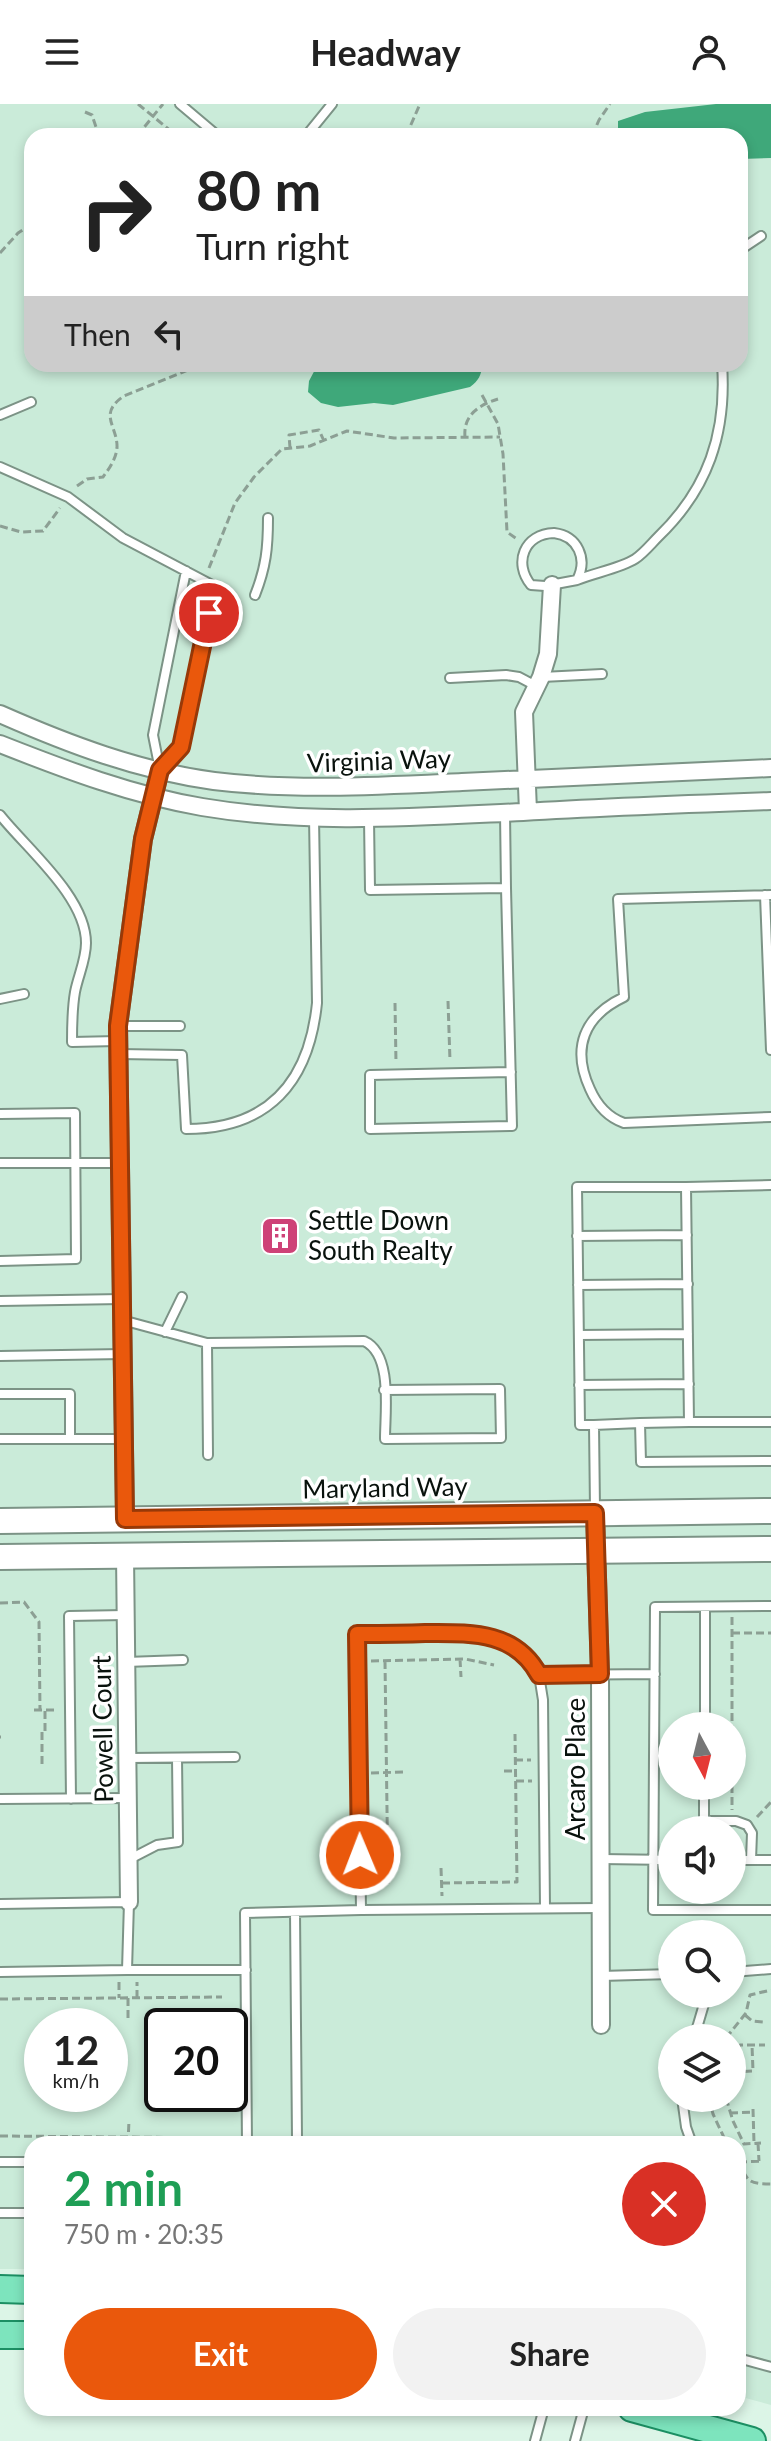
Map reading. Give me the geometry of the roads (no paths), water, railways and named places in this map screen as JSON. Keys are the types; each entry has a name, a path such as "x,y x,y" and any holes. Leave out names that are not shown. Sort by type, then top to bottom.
{"main road":[{"name":"Maryland Way","path":"0,1521 771,1511"},
{"path":"125,1519 125,1555"},
{"path":"0,1557 771,1549"},
{"path":"0,2289 24,2290"},
{"path":"0,2335 24,2335"},
{"path":"661,2416 752,2441"}],"street":[{"path":"528,811 524,712 548,654 552,585"},
{"name":"Virginia Way","path":"0,714 61,741 135,765 211,780 289,788 771,768"},
{"name":"Virginia Way","path":"0,746 82,776 154,797 202,807 284,816 369,819 771,801"},
{"path":"125,1519 119,1041 143,839 160,770"},
{"name":"Arcaro Place","path":"595,1513 600,1674 601,2025"},
{"name":"Powell Court","path":"125,1555 129,1902"}],"lane":[{"path":"180,104 208,128"},
{"path":"312,128 332,104"},
{"path":"748,245 761,236"},
{"path":"577,580 582,568 581,556 577,546 567,536 543,534 527,546 521,562 531,585 577,580 635,558 668,527 696,492 707,470 724,397 722,372"},
{"path":"0,415 31,402"},
{"path":"0,467 68,497 123,538 214,586 181,747 160,770"},
{"path":"255,595 268,549 268,518"},
{"path":"160,770 153,735 186,571"},
{"path":"450,678 506,675 538,681 602,674"},
{"path":"505,813 506,888 511,1072 512,1126 370,1129 370,1075 511,1072"},
{"path":"0,815 55,875 86,935 85,953 75,992 72,1042 119,1041 180,1026"},
{"path":"119,1041 182,1055 186,1129 213,1129 251,1117 292,1081 309,1047 317,1003 314,817"},
{"path":"369,819 370,890 506,888"},
{"path":"771,1050 768,895 618,899 624,997 610,1003 590,1023 582,1043 582,1068 596,1101 610,1116 624,1123 771,1117"},
{"path":"0,999 24,994"},
{"path":"0,1114 75,1113 76,1163 76,1259 0,1261"},
{"path":"0,1163 120,1163"},
{"path":"771,1185 577,1187 580,1425 771,1422"},
{"path":"686,1187 689,1422"},
{"path":"577,1236 687,1235"},
{"path":"578,1285 688,1284"},
{"path":"165,1332 182,1297"},
{"path":"0,1301 122,1299"},
{"path":"122,1319 207,1343 364,1341 372,1345 382,1361 385,1439 501,1438 500,1389 384,1390"},
{"path":"579,1335 688,1334"},
{"path":"207,1343 208,1455"},
{"path":"0,1356 123,1354"},
{"path":"579,1385 689,1384"},
{"path":"0,1394 70,1394 70,1439"},
{"path":"640,1423 641,1462 771,1461"},
{"path":"594,1425 595,1513"},
{"path":"0,1439 123,1439"},
{"path":"771,1606 655,1607 653,1910 771,1910"},
{"path":"705,1607 705,1712"},
{"path":"71,1799 69,1616 125,1615"},
{"path":"361,1910 357,1634 469,1633 490,1636 509,1644 528,1659 539,1675 543,1700 545,1908"},
{"path":"126,1662 183,1660"},
{"path":"539,1675 655,1674"},
{"path":"127,1758 235,1757"},
{"path":"128,1860 157,1845 178,1842 177,1758"},
{"path":"0,1799 128,1798"},
{"path":"746,1826 752,1833 751,1860"},
{"path":"600,1859 658,1860"},
{"path":"746,1860 771,1860"},
{"path":"0,1904 129,1902 127,1970"},
{"path":"247,2136 245,1913 601,1908"},
{"path":"295,1912 297,2136"},
{"path":"746,1971 771,1969"},
{"path":"0,1972 246,1970"},
{"path":"601,1976 658,1974"},
{"path":"684,2112 689,2136"},
{"path":"0,2162 24,2162"},
{"path":"0,2213 24,2213"},
{"path":"746,2360 771,2367"},
{"path":"535,2441 542,2416"},
{"path":"575,2441 582,2416"}],"place":[{"name":"Settle Down South Realty","path":"280,1236"}]}
